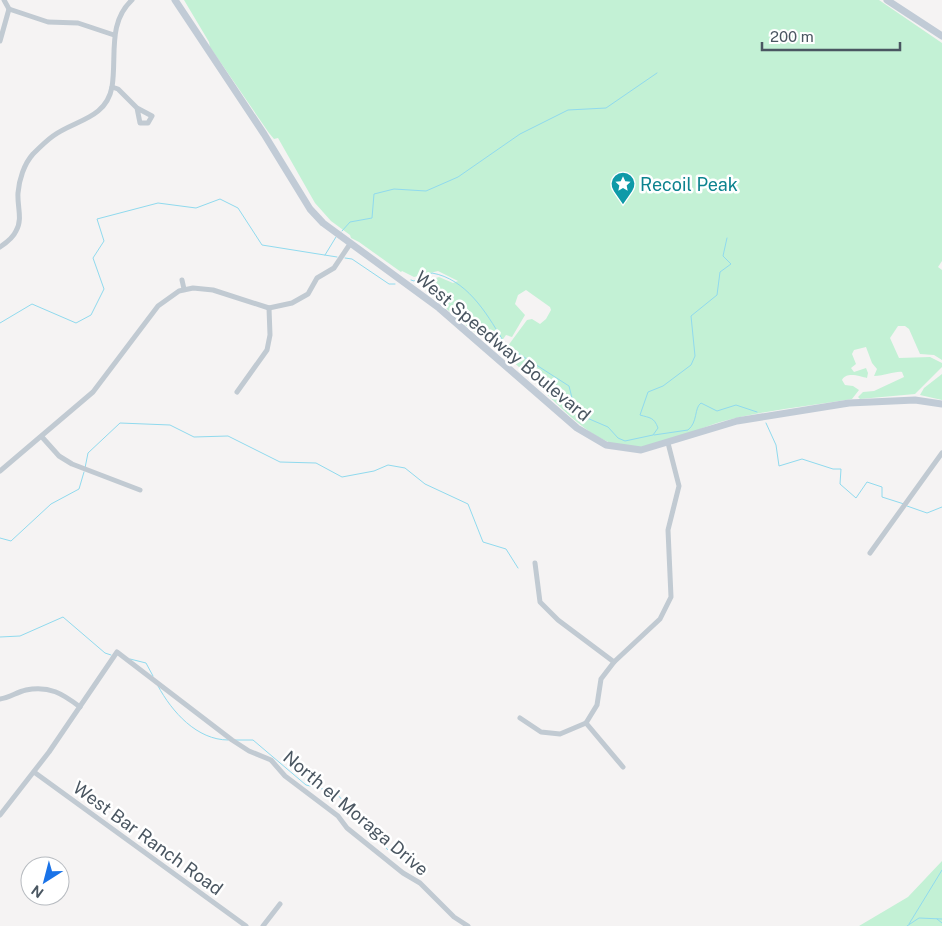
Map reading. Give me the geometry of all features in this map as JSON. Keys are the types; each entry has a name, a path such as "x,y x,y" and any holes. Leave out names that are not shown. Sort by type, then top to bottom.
{"main road":[{"name":"West Speedway Boulevard","path":"175,0 203,46 249,111 310,208 330,229 439,308 563,416 596,441 625,450 641,450 736,421 849,403 916,400 942,404"},
{"path":"887,0 942,36"}],"street":[{"path":"4,0 10,9 48,22 78,22 114,35"},
{"path":"0,247 16,231 20,220 18,193 23,172 32,156 52,136 86,120 100,111 112,87 114,35 120,16 132,0"},
{"path":"0,41 10,9"},
{"path":"112,87 118,89 137,108"},
{"path":"1,468 42,438 103,381 158,306 184,289 213,290 268,308 292,303 308,294 317,278 334,268 350,244"},
{"path":"182,280 184,289"},
{"path":"237,392 267,350 270,335 268,308"},
{"path":"42,438 59,456 72,464 140,490"},
{"path":"520,718 541,732 560,734 586,723 597,705 602,679 614,662 660,619 671,597 668,530 679,486 668,442"},
{"path":"870,553 942,452"},
{"path":"535,563 540,602 558,620 614,662"},
{"name":"North el Moraga Drive","path":"0,815 34,772 117,652 232,740 249,751 271,760 285,776 338,816 347,828 403,873 420,883 454,917 468,926"},
{"path":"0,699 25,690 44,688 62,693 80,707"},
{"path":"586,723 623,767"},
{"name":"West Bar Ranch Road","path":"34,772 246,926"},
{"path":"263,926 280,904"}],"green space":[{"path":"184,0 879,0 942,43 942,261 938,267 942,270 942,360 934,355 920,354 909,329 905,326 898,326 890,338 899,358 930,357 942,363 942,367 915,394 860,399 858,397 863,392 874,391 904,377 902,372 874,376 877,369 872,363 866,347 854,350 852,354 856,364 851,368 854,372 866,368 867,378 851,375 844,377 842,380 845,385 853,386 859,390 852,399 740,417 644,447 617,445 604,440 578,423 518,366 502,354 527,320 532,319 540,324 546,319 551,310 550,307 526,290 518,295 515,304 525,315 512,337 506,335 499,345 492,343 460,321 423,288 421,283 439,277 453,283 458,281 438,271 414,277 401,272 351,238 350,235 331,221 315,203 278,138 274,139 269,133 210,47 209,42"},
{"path":"942,374 942,400 920,395 924,388"},
{"path":"942,861 942,926 859,926 908,897"}],"waterway":[{"path":"342,231 350,222 372,218 374,194 394,189 426,191 458,177 520,134 568,110 606,108 657,73"},
{"path":"0,323 32,304 76,323 91,315 104,289 93,258 104,241 97,219 158,203 196,208 220,199 238,208 262,245 337,257"},
{"path":"325,255 336,237"},
{"path":"513,350 569,386 573,402 580,415 608,427 618,438 625,441 653,435 658,428 655,422 651,418 640,415 648,392 663,386 691,365 695,356 691,316 717,295 720,272 731,264 723,256 727,238"},
{"path":"345,258 352,259 389,284 395,284"},
{"path":"411,280 414,281 432,273 444,276 455,282 474,298 502,339"},
{"path":"654,435 688,430 701,403 717,411 736,405 757,412"},
{"path":"85,468 88,453 120,423 170,425 194,437 228,436 280,462 316,463 342,477 374,471 388,465 405,468 425,484 468,504 483,542 506,549 518,568"},
{"path":"766,423 776,445 779,466 802,459 833,469 841,469 840,484 856,498 867,482 882,487 882,497 904,504"},
{"path":"0,538 11,541 51,504 79,489 84,472"},
{"path":"907,506 927,513 942,507"},
{"path":"0,637 20,636 63,617 105,653 111,655"},
{"path":"130,659 146,663 153,676"},
{"path":"158,686 178,715 196,730 217,739 228,740"},
{"path":"235,740 253,740 306,785 335,792 388,850 411,861"},
{"path":"909,924 942,870"},
{"path":"907,926 919,918 942,919"},
{"path":"937,919 942,923"}],"place":[{"name":"Recoil Peak","path":"623,205"}]}
